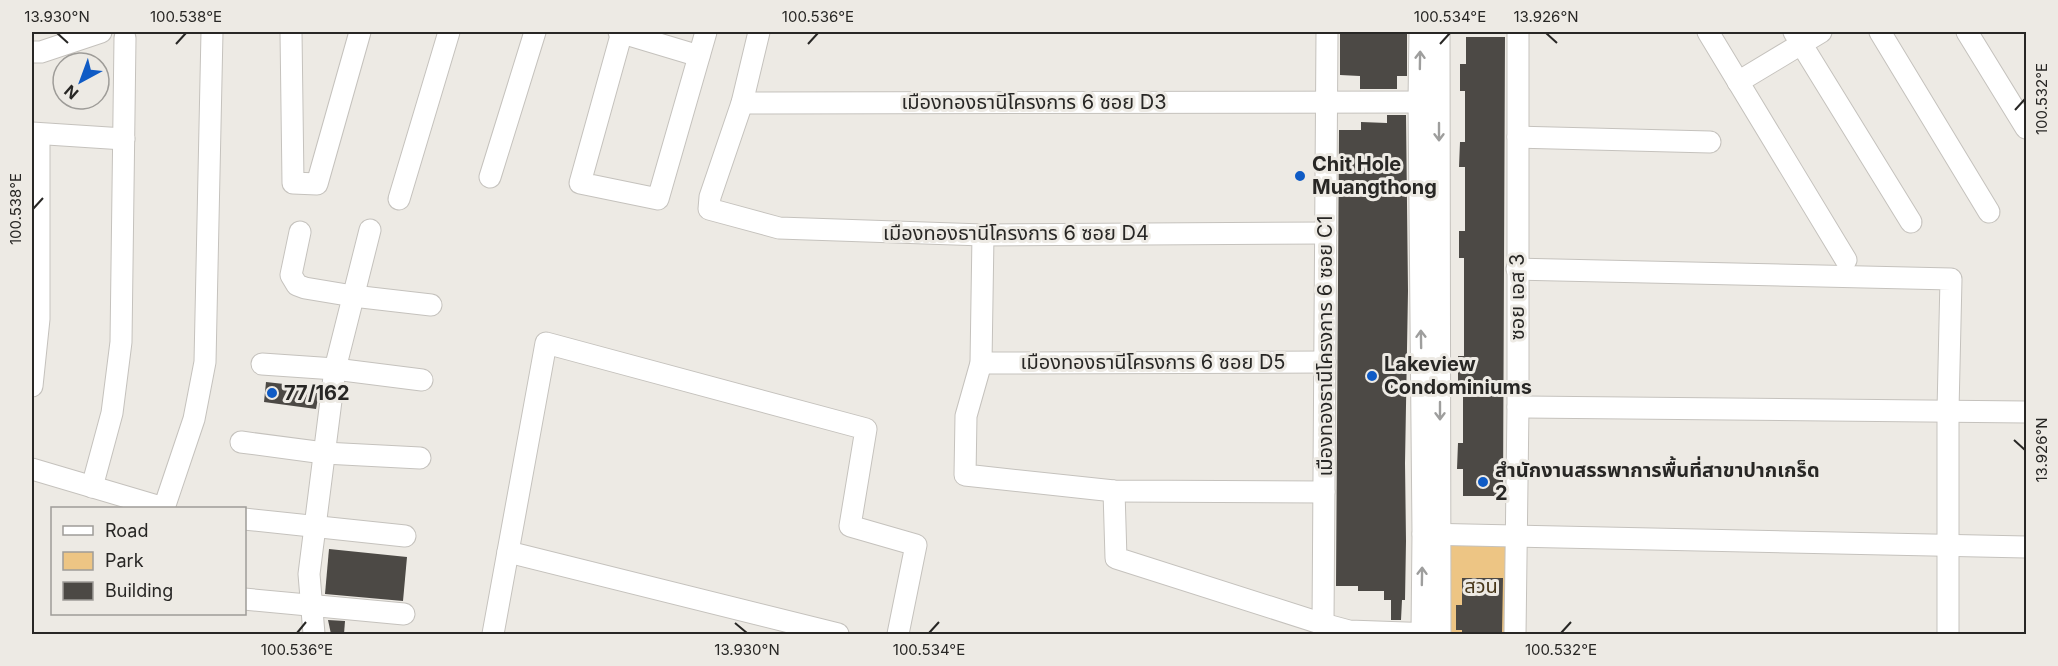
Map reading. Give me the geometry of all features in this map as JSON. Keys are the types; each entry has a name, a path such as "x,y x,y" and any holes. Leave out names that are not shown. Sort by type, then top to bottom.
{"street":[{"path":"38,45 101,32"},
{"path":"164,507 194,419 205,362 212,32"},
{"path":"291,32 293,183 317,184 360,32"},
{"path":"399,200 449,32"},
{"path":"490,177 535,32"},
{"path":"699,56 621,32 580,183 658,199 706,32"},
{"path":"742,103 759,32"},
{"name":"เมืองทองธานีโครงการ 6 ซอย C1","path":"1323,624 1327,32"},
{"path":"1114,492 1116,558 1349,631 1431,634 1429,102 1420,32"},
{"path":"1429,102 1439,32"},
{"name":"ซอย เอส 3","path":"1515,634 1518,406 1518,32"},
{"path":"1708,32 1846,260"},
{"path":"1738,82 1798,38 1821,32"},
{"path":"1880,32 1989,212"},
{"path":"1967,32 2026,128"},
{"path":"92,487 112,413 121,342 125,34"},
{"path":"1798,38 1911,222"},
{"name":"เมืองทองธานีโครงการ 6 ซอย D3","path":"742,103 1429,102"},
{"name":"เมืองทองธานีโครงการ 6 ซอย D4","path":"742,103 710,198 709,209 779,228 983,235 1326,233"},
{"path":"32,386 39,319 35,134 124,139"},
{"path":"1518,137 1710,142"},
{"path":"314,634 309,574 335,369 370,230"},
{"path":"300,232 291,275 294,281 305,288 431,305"},
{"path":"983,235 981,363 966,416 965,475 1114,492 1324,492"},
{"path":"1517,269 1951,279 1948,410 1948,634"},
{"path":"493,634 546,343 866,429 850,526 916,545 898,634"},
{"name":"เมืองทองธานีโครงการ 6 ซอย D5","path":"981,363 1325,362"},
{"path":"262,364 335,369 422,380"},
{"path":"1518,406 2026,411"},
{"path":"241,442 324,453 420,458"},
{"path":"32,469 161,507"},
{"path":"246,519 405,536"},
{"path":"1432,534 2026,546"},
{"path":"508,552 838,634"},
{"path":"246,599 404,614"}],"green space":[{"name":"สวน","path":"1448,536 1515,537 1514,634 1447,634"}],"building":[{"path":"1340,32 1407,32 1407,76 1397,76 1397,89 1360,89 1360,76 1340,75"},
{"path":"1466,37 1505,37 1503,496 1463,496 1463,469 1457,469 1458,443 1463,443 1463,383 1458,383 1458,356 1464,356 1464,258 1459,258 1459,231 1465,231 1465,167 1459,167 1460,142 1465,142 1465,91 1460,91 1460,64 1466,64"},
{"name":"Lakeview Condominiums","path":"1387,115 1406,115 1408,291 1406,541 1405,600 1402,600 1401,620 1391,620 1391,600 1384,600 1384,591 1358,591 1358,586 1336,586 1339,130 1361,130 1361,122 1387,123"},
{"path":"266,382 320,388 316,409 264,402"},
{"path":"329,549 407,557 403,601 325,594"},
{"path":"1462,578 1503,578 1502,634 1462,634 1462,630 1456,630 1456,605 1462,605"},
{"path":"328,620 345,621 344,634 331,634"}],"place":[{"name":"Chit Hole Muangthong","path":"1300,176"},
{"name":"Lakeview Condominiums","path":"1372,376"},
{"name":"77/162","path":"272,393"},
{"name":"สำนักงานสรรพาการพื้นที่สาขาปากเกร็ด 2","path":"1483,482"}]}
